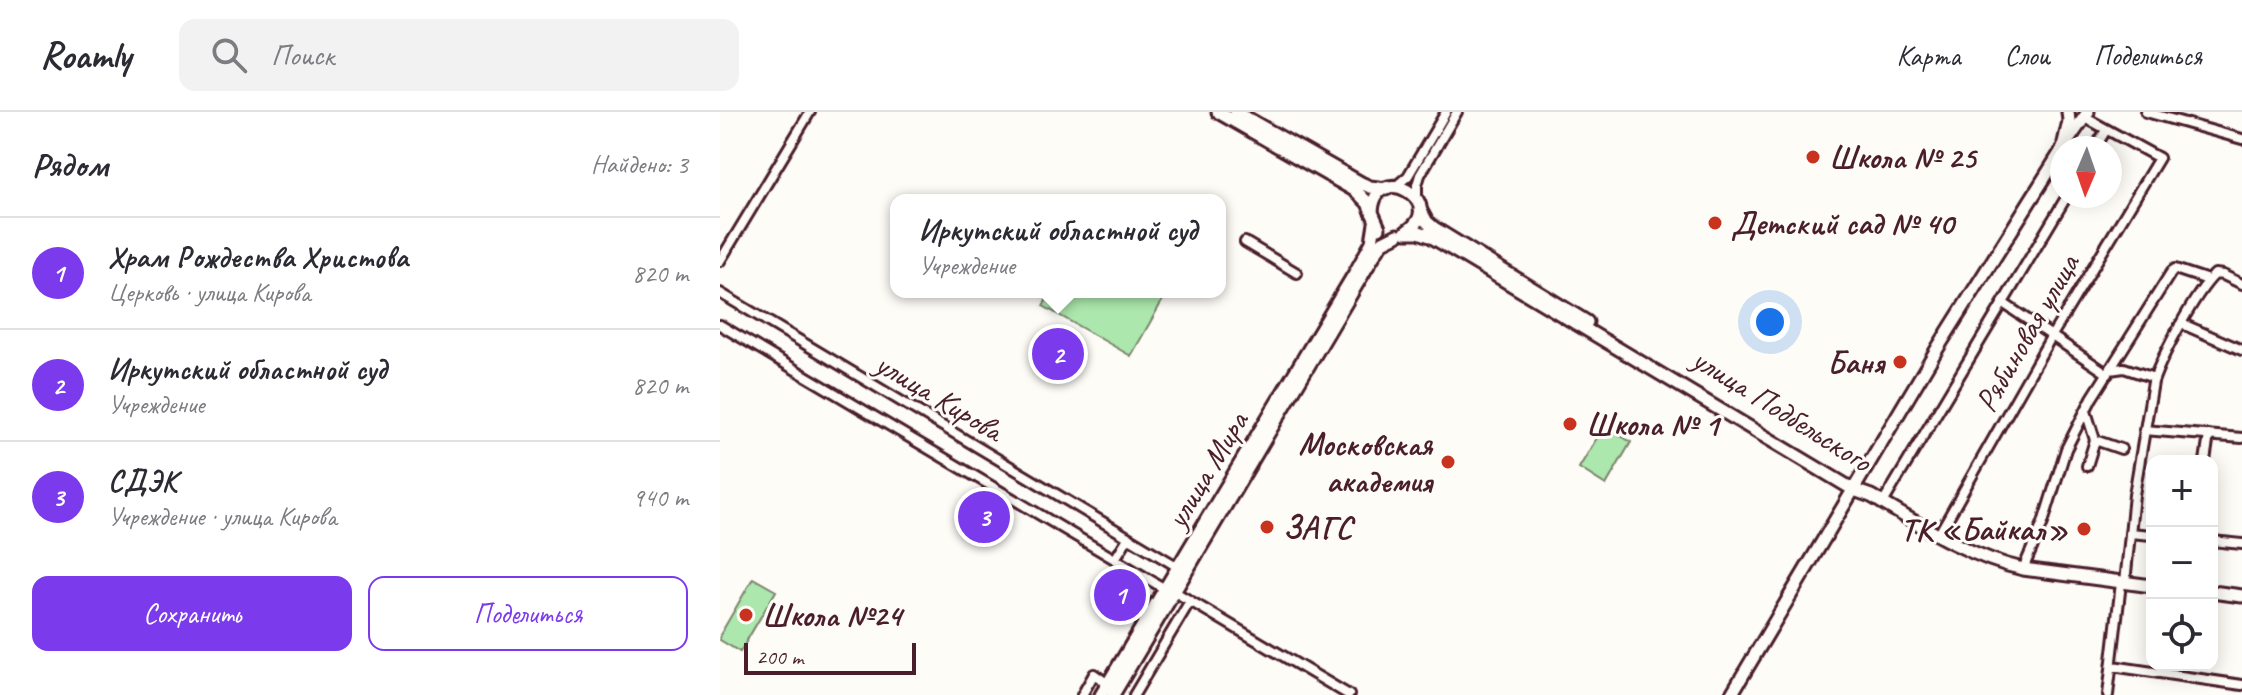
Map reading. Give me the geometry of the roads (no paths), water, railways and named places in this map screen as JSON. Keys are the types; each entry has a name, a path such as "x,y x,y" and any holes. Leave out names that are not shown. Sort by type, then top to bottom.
{"main road":[{"path":"1218,112 1356,191 1368,203 1382,231 1402,233"},
{"path":"1236,112 1361,183 1370,187 1410,191 1418,204 1416,225 1388,238 1360,273"},
{"path":"2066,136 2068,112"},
{"path":"2072,136 2086,114"},
{"path":"1731,695 1976,286 2050,169"},
{"path":"1360,273 1372,242 1375,199 1390,188"},
{"name":"улица Подбельского","path":"1418,204 1427,222 1434,228 1772,436"},
{"name":"улица Подбельского","path":"1402,233 1419,232 1430,236 1883,503 1989,559 2023,569 2146,585"},
{"name":"улица Мира","path":"1101,695 1111,689 1360,273"},
{"name":"улица Мира","path":"1170,591 1178,567 1228,492"},
{"path":"2218,593 2242,596"}],"street":[{"path":"720,261 810,112"},
{"path":"1390,188 1408,176 1446,112"},
{"path":"1418,204 1420,175 1457,112"},
{"path":"2146,112 2242,139"},
{"path":"2086,114 2106,130 2102,136"},
{"name":"Рябиновая улица","path":"1939,534 2051,337 2159,158 2106,130"},
{"path":"1883,503 2060,208"},
{"path":"1245,242 1297,273"},
{"path":"2023,569 2043,523 2066,449 2109,372 2172,271 2175,269 2208,280"},
{"path":"2108,695 2144,430 2154,378 2182,322 2208,280 2215,274 2242,284"},
{"name":"улица Кирова","path":"720,308 723,295 1178,567"},
{"path":"2003,303 2109,372 2124,368 2154,378"},
{"name":"улица Кирова","path":"720,325 1349,695"},
{"path":"2187,326 2242,350"},
{"path":"2086,411 2095,440 2087,466"},
{"path":"2144,430 2242,438"},
{"path":"2206,455 2209,435"},
{"path":"2095,440 2121,449"},
{"path":"2130,533 2146,534"},
{"path":"1115,559 1128,538"},
{"path":"2218,542 2242,544"},
{"path":"1134,695 1190,601"},
{"path":"2112,666 2242,685"},
{"path":"1082,695 1094,674 1111,689"}],"place":[{"name":"Школа № 25","path":"1813,157"},
{"name":"Детский сад № 40","path":"1715,223"},
{"name":"Иркутский областной суд","path":"1058,354"},
{"name":"Баня","path":"1900,362"},
{"name":"Школа № 1","path":"1570,424"},
{"name":"Московская академия","path":"1448,462"},
{"name":"СДЭК","path":"984,517"},
{"name":"ЗАГС","path":"1267,527"},
{"name":"ТК «Байкал»","path":"2084,529"},
{"name":"Храм Рождества Христова","path":"1120,595"},
{"name":"Школа №24","path":"746,615"}]}
